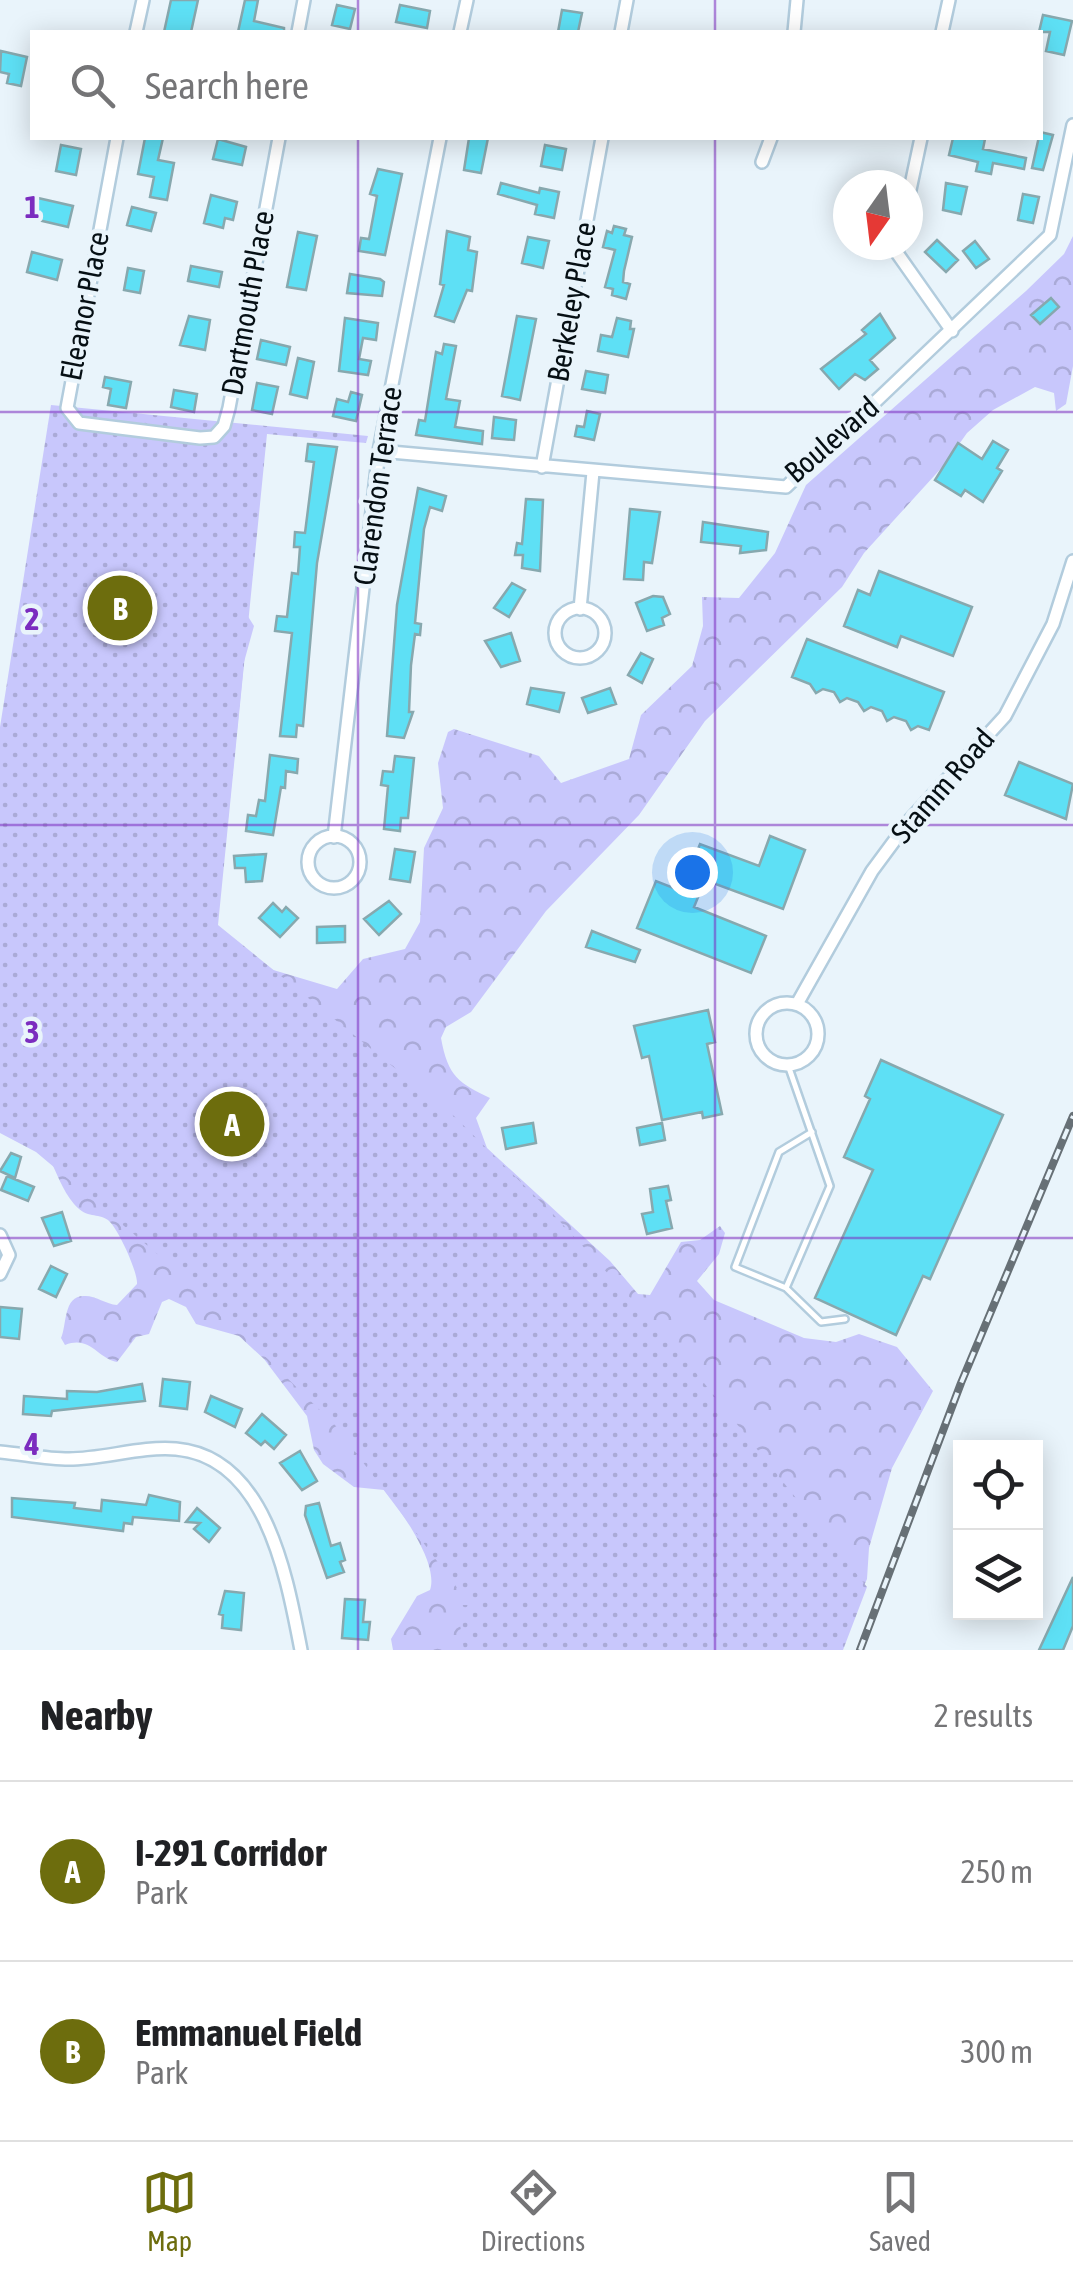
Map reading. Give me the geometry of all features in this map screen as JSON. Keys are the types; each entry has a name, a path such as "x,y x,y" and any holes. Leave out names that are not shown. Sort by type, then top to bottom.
{"street":[{"path":"136,30 142,0"},
{"path":"298,30 304,0"},
{"path":"460,30 467,0"},
{"path":"621,30 627,0"},
{"path":"794,30 797,0"},
{"path":"942,30 949,0"},
{"name":"Boulevard","path":"379,451 786,487 1050,234 1073,125"},
{"name":"Eleanor Place","path":"116,140 68,408 79,423 186,437"},
{"name":"Dartmouth Place","path":"186,437 214,436 224,426 279,140"},
{"name":"Clarendon Terrace","path":"334,837 379,451 440,140"},
{"name":"Berkeley Place","path":"542,467 602,140"},
{"path":"762,162 771,140"},
{"path":"914,170 920,140"},
{"path":"902,260 952,331"},
{"path":"580,609 593,472"},
{"name":"Stamm Road","path":"798,1004 872,871 909,821 1005,716 1053,624 1073,561"},
{"path":"580,609 600,618 605,632 601,646 583,658 569,656 556,638 561,618 580,609"},
{"name":"Clarendon Terrace","path":"334,837 350,842 359,857 357,874 337,888 314,879 308,864 318,842 334,837"},
{"path":"798,1004 815,1021 816,1045 810,1055 788,1066 765,1057 758,1047 757,1023 773,1005 798,1004"},
{"path":"0,1234 10,1256 0,1274"},
{"path":"0,1452 68,1459 182,1450 236,1478 265,1518 301,1650"}],"lane":[{"path":"786,1288 830,1186 788,1066"},
{"path":"812,1132 779,1152 734,1267 786,1288 820,1322 845,1320"}],"green space":[{"path":"1073,236 1073,366 1066,404 1056,411 1054,393 1035,387 993,410 967,433 945,464 864,553 842,587 705,721 639,815 546,911 471,1012 446,1027 441,1038 447,1062 456,1077 490,1098 476,1118 487,1148 610,1261 638,1294 650,1295 681,1242 700,1240 720,1226 725,1233 719,1254 697,1281 714,1300 804,1338 836,1342 859,1334 897,1347 933,1391 892,1468 869,1548 867,1579 835,1650 393,1650 391,1639 417,1596 430,1590 424,1553 384,1490 354,1487 323,1464 314,1450 307,1416 264,1359 239,1336 196,1324 186,1307 169,1299 162,1302 149,1334 136,1337 117,1362 81,1343 65,1345 61,1338 69,1306 77,1297 88,1296 117,1305 137,1284 131,1261 112,1225 74,1204 48,1155 244,610 254,626 244,662 217,926 270,969 337,989 363,959 405,949 420,922 424,848 443,808 438,763 448,732 454,729 539,756 561,783 629,759 641,715 692,666 703,626 702,597 739,598 775,553 806,485 1026,291 1064,254"},
{"path":"51,405 368,436 366,443 267,434 218,925 454,1116 553,1214 672,1343 867,1587 843,1650 464,1650 457,1605 470,1605 335,1425 180,1273 36,1152 0,1133 0,727"}],"building":[{"path":"171,0 198,0 191,30 164,30"},
{"path":"245,0 258,0 254,21 284,28 284,30 238,30"},
{"path":"337,5 355,9 350,29 332,25"},
{"path":"400,5 430,11 427,28 396,22"},
{"path":"562,10 582,13 578,30 558,30"},
{"path":"1043,15 1072,21 1064,55 1046,51 1050,32 1039,30"},
{"path":"1,51 27,57 21,86 7,83 9,74 0,72"},
{"path":"1043,133 1053,135 1043,170 1032,168 1038,140 1043,140"},
{"path":"145,140 163,140 158,160 174,163 167,200 150,197 154,177 138,174"},
{"path":"218,140 246,147 242,165 213,159"},
{"path":"469,140 488,140 481,173 464,170"},
{"path":"953,140 985,140 983,149 1026,158 1024,169 993,163 991,174 976,171 978,162 949,155"},
{"path":"61,145 81,149 76,175 56,171"},
{"path":"545,145 566,149 562,170 541,166"},
{"path":"378,169 402,174 385,255 359,251 361,238 369,239 377,196 370,194"},
{"path":"501,183 539,193 540,188 559,192 554,218 535,214 537,205 498,194"},
{"path":"946,183 967,187 961,214 943,210"},
{"path":"1023,194 1039,197 1033,223 1018,220"},
{"path":"211,195 237,202 233,220 225,218 223,228 204,223"},
{"path":"38,198 73,206 68,227 34,219"},
{"path":"132,207 156,213 151,231 127,225"},
{"path":"614,226 626,229 624,235 632,237 624,271 623,282 630,284 626,299 612,295 613,289 605,287 615,250 603,247 607,231 612,233"},
{"path":"447,231 470,237 468,250 477,252 472,291 467,290 454,322 435,316 444,285 440,284"},
{"path":"298,232 317,236 306,290 287,287"},
{"path":"528,237 549,241 543,268 522,263"},
{"path":"937,240 958,260 946,272 925,252"},
{"path":"975,241 989,259 976,268 963,251"},
{"path":"32,252 62,260 57,280 27,272"},
{"path":"191,266 222,272 219,287 188,281"},
{"path":"128,268 144,271 140,293 124,290"},
{"path":"350,274 380,279 384,282 382,296 347,293"},
{"path":"1051,298 1059,307 1040,324 1031,315"},
{"path":"880,314 895,338 870,360 878,369 865,380 855,374 839,389 821,369 866,334 862,330"},
{"path":"189,316 210,320 205,350 180,345"},
{"path":"517,316 536,319 520,400 502,396"},
{"path":"345,318 378,323 376,340 363,338 359,359 371,361 368,375 339,371"},
{"path":"617,318 631,321 630,329 634,329 628,357 598,351 601,335 612,337"},
{"path":"261,340 290,347 286,365 257,359"},
{"path":"444,344 456,346 446,399 460,401 455,427 483,431 482,444 416,435 419,420 425,421 436,352 442,354"},
{"path":"298,358 314,362 307,398 290,394"},
{"path":"586,371 608,375 605,393 582,389"},
{"path":"105,377 131,382 126,408 108,405 111,389 103,387"},
{"path":"257,383 278,387 272,414 252,410"},
{"path":"174,390 197,394 194,412 171,407"},
{"path":"351,392 362,395 356,421 333,416 337,399 348,402"},
{"path":"587,411 600,414 594,440 575,436 577,426 584,427"},
{"path":"494,417 516,420 514,440 492,438"},
{"path":"993,441 1008,450 997,468 1002,471 983,502 965,490 961,496 935,480 958,443 982,459"},
{"path":"308,444 337,447 317,563 303,726 297,725 296,737 280,736 292,633 275,631 277,616 287,617 292,573 298,574 300,547 294,547 295,532 305,533 314,462 306,461"},
{"path":"418,488 446,496 442,511 430,507 424,529 415,623 421,624 420,635 415,634 411,665 409,712 413,712 404,738 387,736 397,605"},
{"path":"526,499 543,500 540,571 522,568 523,555 515,555 517,543 522,544"},
{"path":"630,509 660,512 652,563 644,562 643,580 624,579"},
{"path":"703,522 768,532 766,550 740,553 741,546 701,542"},
{"path":"879,571 972,607 953,656 901,636 897,647 844,626 858,590 870,595"},
{"path":"512,583 525,590 509,617 494,608"},
{"path":"653,596 663,597 670,614 662,618 664,625 647,631 636,603"},
{"path":"511,633 520,661 501,667 485,641"},
{"path":"807,639 944,692 929,730 918,726 911,730 906,721 894,717 887,721 882,711 871,707 864,711 858,702 847,698 840,702 834,692 823,689 816,693 810,684 792,677"},
{"path":"641,653 653,659 642,683 628,675"},
{"path":"531,688 564,693 559,712 527,704"},
{"path":"610,688 616,704 588,713 582,698"},
{"path":"270,755 298,759 297,773 286,771 273,835 246,831 248,815 256,816 259,800 265,801"},
{"path":"395,756 414,758 408,818 401,818 400,831 384,829 388,786 381,785 383,771 393,772"},
{"path":"1019,762 1073,784 1066,819 1005,795"},
{"path":"770,836 805,850 783,909 705,880 694,907 766,936 751,973 637,928 656,881 681,891 700,844 759,866"},
{"path":"395,849 415,852 410,882 390,879"},
{"path":"266,854 262,881 246,882 245,868 235,868 234,856"},
{"path":"389,901 401,914 379,935 364,919"},
{"path":"273,903 282,912 286,907 298,918 280,937 259,918"},
{"path":"345,926 345,942 317,943 317,927"},
{"path":"592,931 640,950 635,962 586,947"},
{"path":"708,1010 715,1042 707,1044 722,1114 703,1118 702,1112 662,1120 649,1056 642,1058 634,1026"},
{"path":"881,1060 1003,1115 930,1279 923,1276 896,1335 815,1298 873,1170 844,1157 870,1099 865,1096"},
{"path":"533,1123 536,1143 506,1149 502,1128"},
{"path":"662,1123 665,1140 640,1145 637,1128"},
{"path":"11,1153 21,1157 15,1178 0,1171"},
{"path":"7,1176 34,1187 28,1201 1,1190"},
{"path":"668,1186 671,1200 666,1201 672,1228 647,1234 642,1214 653,1212 650,1189"},
{"path":"62,1212 71,1241 54,1246 42,1218"},
{"path":"51,1266 67,1274 56,1297 39,1289"},
{"path":"0,1307 22,1309 19,1339 0,1337"},
{"path":"163,1379 190,1382 187,1409 160,1406"},
{"path":"142,1384 145,1401 52,1411 51,1416 23,1414 24,1396 67,1399 67,1391 97,1392"},
{"path":"211,1396 242,1409 235,1427 205,1412"},
{"path":"262,1414 286,1435 274,1449 246,1433"},
{"path":"300,1451 317,1481 302,1490 280,1463"},
{"path":"149,1495 180,1502 179,1521 133,1517 132,1524 124,1523 123,1531 12,1517 12,1498 75,1503 74,1508 101,1511 102,1500 146,1505"},
{"path":"319,1503 331,1546 340,1543 345,1560 340,1562 344,1572 327,1578 305,1515 306,1506"},
{"path":"197,1508 220,1528 209,1542 194,1529 200,1523 186,1522"},
{"path":"1073,1577 1073,1626 1063,1650 1039,1650"},
{"path":"225,1591 244,1593 241,1630 222,1628 223,1615 219,1614"},
{"path":"345,1599 365,1600 363,1622 370,1622 368,1640 342,1638"}],"railway":[{"path":"860,1650 961,1383 1073,1116"}],"place":[{"name":"Emmanuel Field","path":"120,608"},
{"name":"I-291 Corridor","path":"232,1124"}]}
